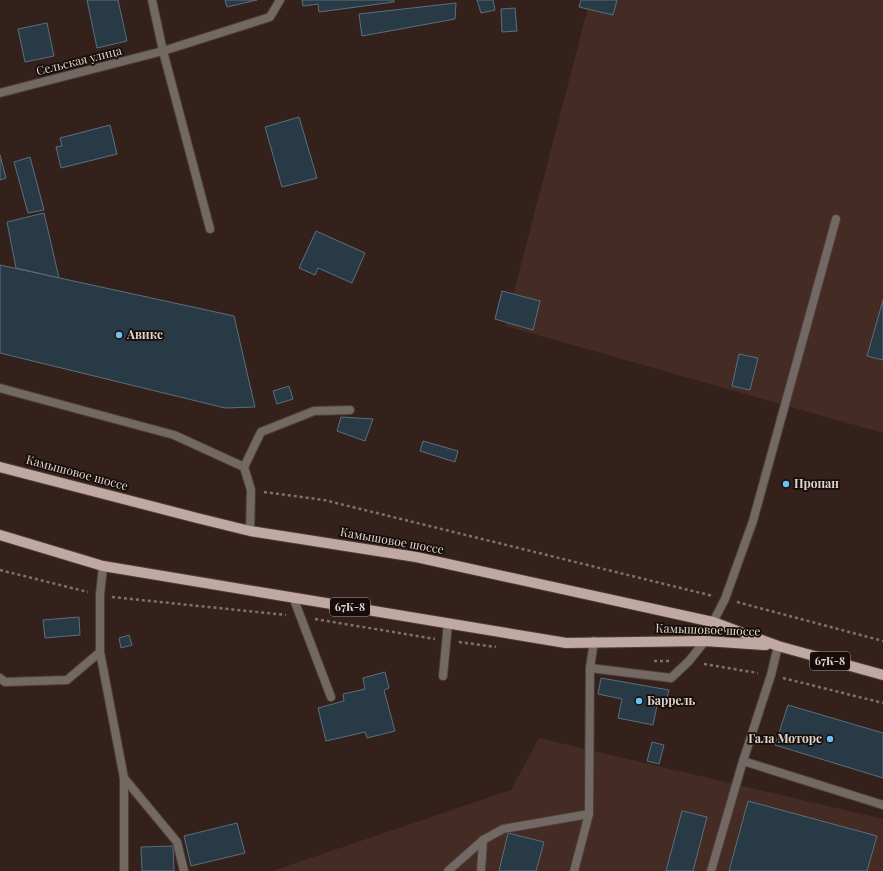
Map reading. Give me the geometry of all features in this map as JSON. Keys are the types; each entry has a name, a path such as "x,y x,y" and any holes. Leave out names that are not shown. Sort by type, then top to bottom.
{"main road":[{"name":"Камышовое шоссе","path":"0,467 250,531 416,557 713,622 778,646 883,675"},
{"name":"Камышовое шоссе","path":"0,535 103,566 566,643 594,641 705,641 778,646"}],"street":[{"path":"152,0 163,51 210,229"},
{"name":"Сельская улица","path":"0,93 163,51 270,18 280,0"},
{"path":"713,622 725,599 752,521 836,219"},
{"path":"0,388 174,435 244,467"},
{"path":"250,531 251,490 244,467 261,432 314,411 350,410"},
{"path":"103,566 100,595 100,652 124,778 124,871"},
{"path":"293,597 331,697"},
{"path":"443,676 448,623"},
{"path":"574,871 589,814 590,668 594,641"},
{"path":"590,668 672,678 689,661 705,641"},
{"path":"711,871 743,761 771,675 778,646"},
{"path":"0,678 5,682 67,680 100,652"},
{"path":"743,761 883,805"},
{"path":"124,778 177,842 184,871"},
{"path":"448,871 483,840 503,829 589,814"},
{"path":"481,871 483,840"}],"path":[{"path":"251,490 324,500 725,599 883,641"}],"shaded area":[{"path":"590,0 883,0 883,433 505,326"},
{"path":"539,738 883,819 883,871 272,871 511,790"}],"building":[{"path":"87,0 118,0 127,41 97,48"},
{"path":"225,0 257,0 227,7"},
{"path":"302,0 394,0 394,2 319,12 318,4 303,6"},
{"path":"477,0 493,0 495,10 481,13"},
{"path":"581,0 617,0 613,15 579,7"},
{"path":"456,3 455,19 362,36 359,14"},
{"path":"515,8 517,31 502,32 501,9"},
{"path":"47,23 54,56 25,62 18,29"},
{"path":"299,117 317,178 282,187 265,127"},
{"path":"110,125 117,154 61,168 56,147 62,146 60,138"},
{"path":"0,155 6,178 0,180"},
{"path":"30,157 44,210 28,213 14,162"},
{"path":"44,213 59,278 16,268 7,222"},
{"path":"316,231 365,253 352,283 318,268 315,275 299,268"},
{"name":"Авикс","path":"0,265 234,316 255,407 225,408 0,353"},
{"path":"502,291 540,301 533,330 495,319"},
{"path":"883,300 883,360 867,356"},
{"path":"739,354 758,358 750,390 732,386"},
{"path":"289,386 293,399 277,404 273,391"},
{"path":"341,417 373,419 365,441 337,431"},
{"path":"423,441 458,451 455,462 420,451"},
{"path":"79,617 80,635 45,638 43,620"},
{"path":"129,635 132,645 121,648 119,638"},
{"path":"385,672 389,688 384,690 395,731 367,738 365,732 326,741 318,708 344,701 343,694 365,689 363,678"},
{"name":"Баррель","path":"601,678 669,690 666,702 658,701 653,725 618,718 622,699 598,694"},
{"name":"Гала Моторс","path":"788,705 883,733 883,778 775,745"},
{"path":"652,742 664,745 659,764 647,761"},
{"path":"748,801 877,836 867,871 729,871"},
{"path":"682,811 707,817 693,871 666,871"},
{"path":"237,823 245,853 191,866 184,836"},
{"path":"508,833 544,842 536,871 499,871"},
{"path":"173,846 174,871 142,871 141,847"}],"place":[{"name":"Авикс","path":"119,335"},
{"name":"Пропан","path":"786,484"},
{"name":"Баррель","path":"639,701"},
{"name":"Гала Моторс","path":"830,739"}]}
